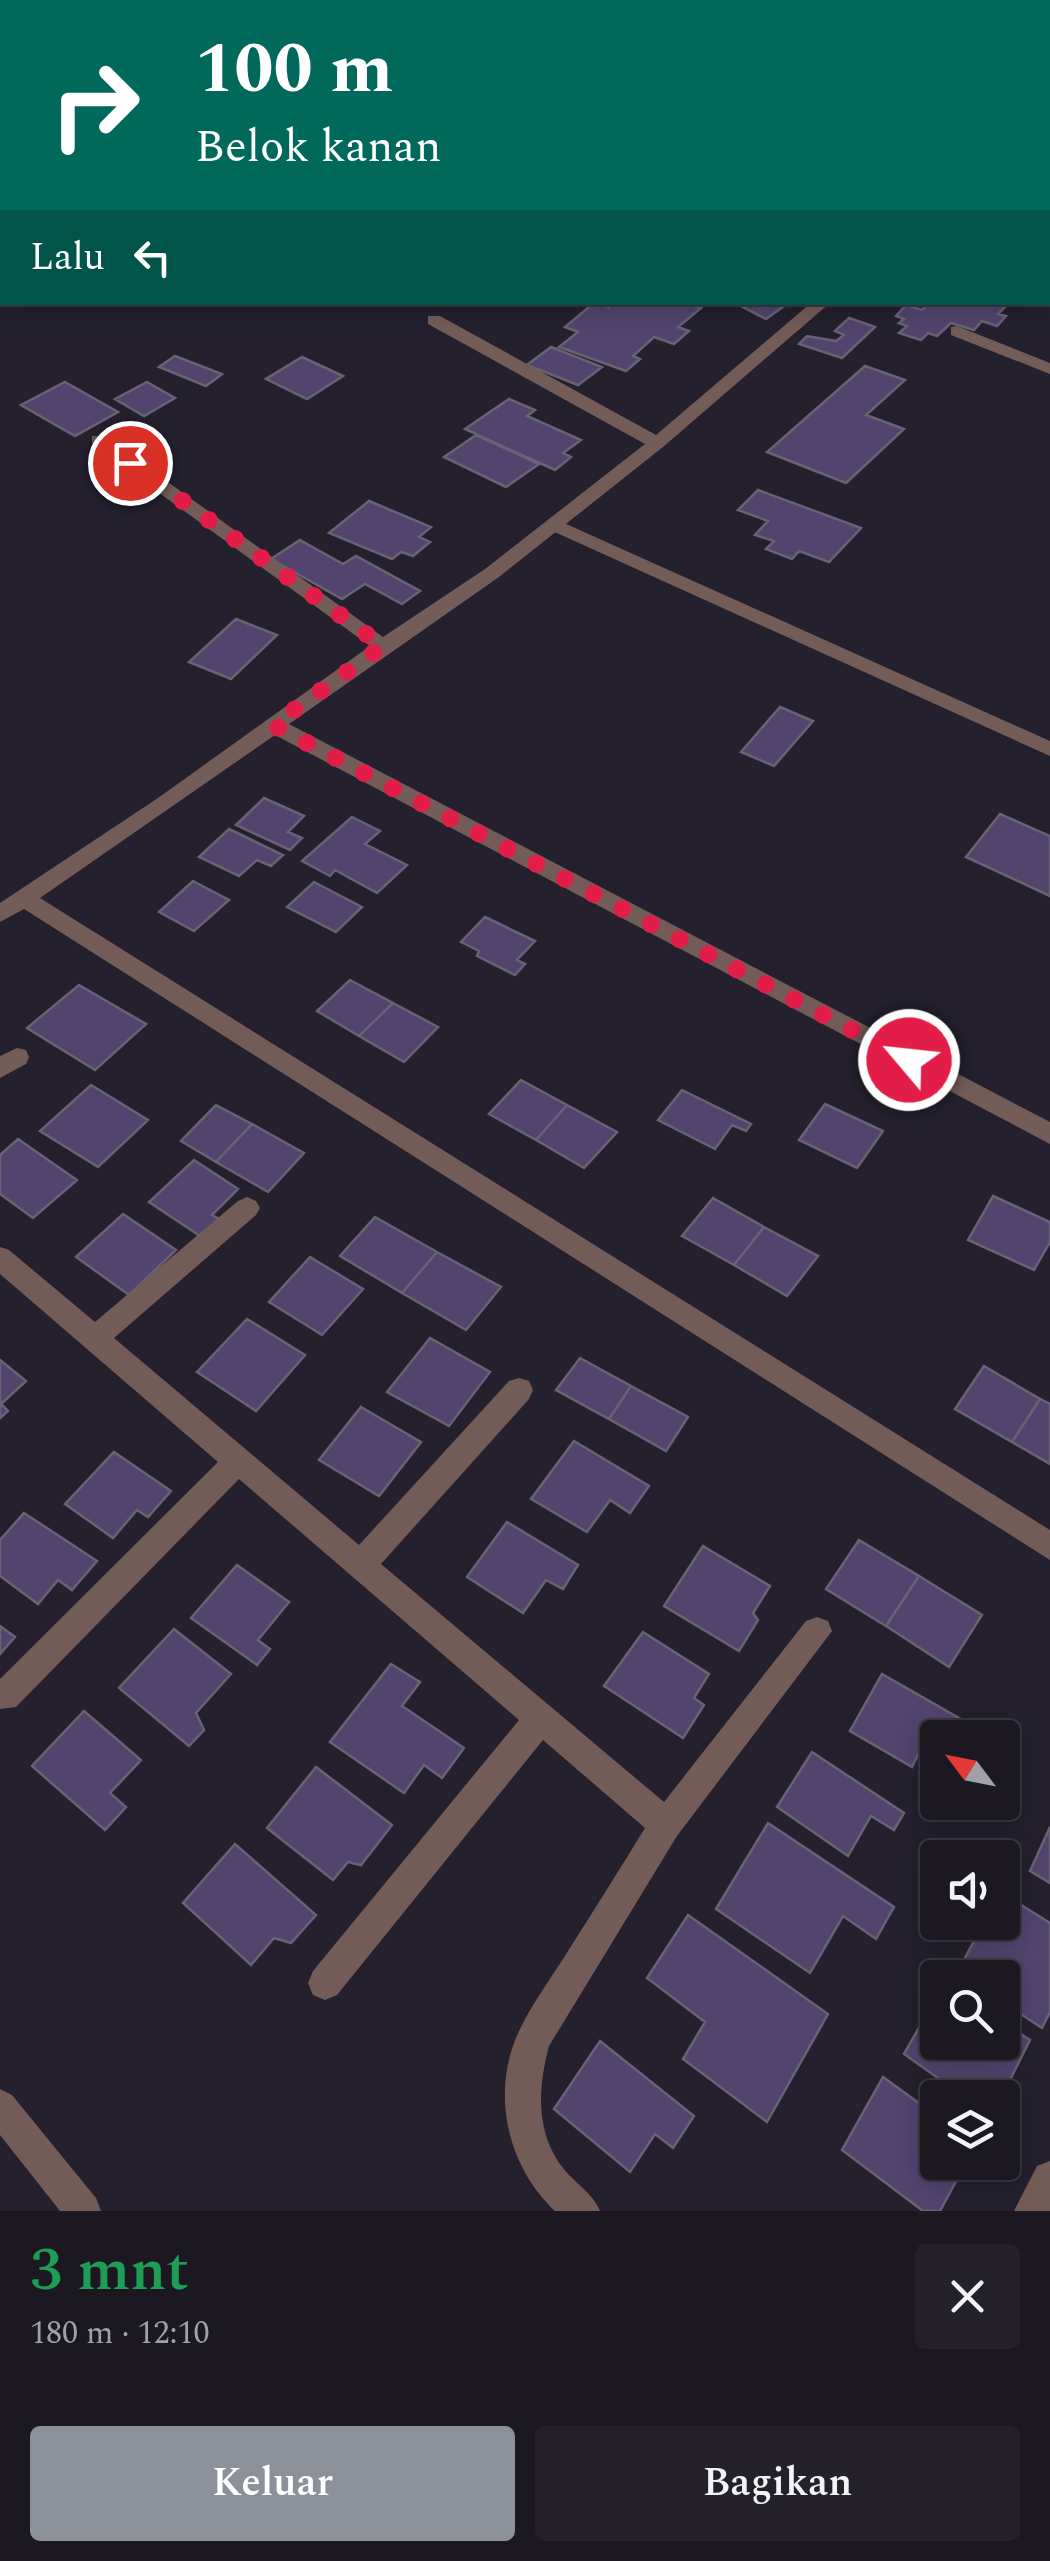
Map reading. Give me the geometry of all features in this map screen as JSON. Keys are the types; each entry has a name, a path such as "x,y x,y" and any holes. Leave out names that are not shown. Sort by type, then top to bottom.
{"street":[{"path":"0,914 166,804 383,646 492,573 657,443 819,305"},
{"path":"434,320 657,443"},
{"path":"957,331 1050,369"},
{"path":"98,440 383,646"},
{"path":"554,526 1050,749"},
{"path":"273,725 1050,1134"},
{"path":"23,898 1050,1546"},
{"path":"94,1339 247,1208"},
{"path":"0,1258 666,1825"},
{"path":"360,1565 519,1390"},
{"path":"4,1696 238,1461"},
{"path":"582,2211 555,2186 534,2156 524,2118 522,2081 533,2038 666,1825 817,1631"},
{"path":"325,1983 541,1718"},
{"path":"0,2107 84,2211"},
{"path":"1032,2211 1050,2179"}],"building":[{"path":"591,305 701,308 678,327 689,331 674,344 654,337 633,356 640,359 626,371 559,347 578,332 565,327"},
{"path":"739,305 786,305 766,319"},
{"path":"906,305 922,310 927,305 1003,305 1006,306 998,314 1006,316 997,326 982,321 974,330 951,323 937,336 928,333 921,340 899,333 907,326 899,323 904,319 896,316"},
{"path":"849,318 875,327 842,358 799,344 807,336 836,341 844,335 835,331"},
{"path":"551,347 602,367 578,385 527,365"},
{"path":"175,356 222,374 206,386 159,367"},
{"path":"302,357 343,376 307,399 266,379"},
{"path":"865,366 905,380 866,415 904,429 846,483 767,452"},
{"path":"65,382 118,412 75,436 21,405"},
{"path":"147,382 175,398 144,416 115,399"},
{"path":"509,399 535,410 527,416 581,440 563,453 571,457 555,470 465,429"},
{"path":"476,435 539,464 506,487 444,457"},
{"path":"758,490 861,528 829,562 799,551 792,559 766,549 774,541 755,535 768,521 738,510"},
{"path":"369,501 431,527 419,537 430,542 413,556 401,552 392,559 329,533"},
{"path":"300,540 343,564 356,556 420,591 402,604 365,584 342,599 271,559"},
{"path":"236,619 277,635 231,679 189,662"},
{"path":"780,707 813,721 774,766 741,752"},
{"path":"264,798 304,816 288,832 302,838 290,850 236,825"},
{"path":"1000,814 1050,836 1050,896 966,857"},
{"path":"352,817 380,831 365,844 407,865 377,893 335,870 330,876 302,861"},
{"path":"229,829 283,855 271,866 257,860 239,876 199,857"},
{"path":"193,881 229,900 194,931 159,912"},
{"path":"314,882 362,907 336,932 287,907"},
{"path":"485,917 535,941 517,960 525,964 515,975 477,956 479,951 461,942"},
{"path":"350,980 393,1003 359,1036 317,1011"},
{"path":"79,985 146,1024 95,1070 27,1028"},
{"path":"393,1003 438,1027 404,1062 359,1036"},
{"path":"521,1080 567,1105 536,1140 489,1114"},
{"path":"91,1085 148,1120 98,1167 40,1131"},
{"path":"682,1090 751,1124 746,1131 732,1125 715,1149 658,1120"},
{"path":"825,1104 883,1131 857,1168 799,1140"},
{"path":"216,1105 252,1124 216,1162 181,1141"},
{"path":"567,1105 617,1132 584,1168 536,1140"},
{"path":"252,1124 304,1153 268,1192 216,1162"},
{"path":"18,1139 77,1180 33,1218 0,1194 0,1155"},
{"path":"194,1160 238,1189 212,1215 221,1220 203,1238 149,1202"},
{"path":"993,1196 1050,1222 1050,1242 1034,1270 968,1240"},
{"path":"713,1198 764,1227 734,1265 682,1236"},
{"path":"123,1214 176,1250 129,1295 76,1257"},
{"path":"375,1217 437,1252 402,1293 340,1256"},
{"path":"764,1227 818,1256 787,1296 734,1265"},
{"path":"437,1252 501,1287 466,1330 402,1293"},
{"path":"310,1257 363,1289 322,1335 269,1302"},
{"path":"247,1319 305,1355 256,1411 197,1372"},
{"path":"430,1338 490,1372 449,1426 387,1392"},
{"path":"580,1358 631,1386 609,1419 556,1390"},
{"path":"0,1360 26,1381 1,1404 8,1411 0,1418"},
{"path":"984,1366 1040,1399 1012,1442 955,1409"},
{"path":"631,1386 688,1417 666,1451 609,1419"},
{"path":"1040,1399 1050,1404 1050,1464 1012,1442"},
{"path":"361,1407 421,1442 379,1496 319,1460"},
{"path":"574,1441 649,1486 630,1513 610,1500 587,1532 531,1499"},
{"path":"114,1452 171,1491 148,1517 137,1510 113,1538 65,1504"},
{"path":"24,1513 97,1561 72,1590 58,1580 38,1604 0,1576 0,1540"},
{"path":"507,1522 578,1565 563,1589 546,1580 523,1613 467,1577"},
{"path":"859,1540 919,1576 886,1626 826,1589"},
{"path":"703,1546 770,1586 753,1613 758,1620 739,1651 664,1606"},
{"path":"237,1565 289,1602 258,1640 270,1649 257,1665 191,1618"},
{"path":"919,1576 982,1615 949,1667 886,1626"},
{"path":"0,1626 15,1637 0,1654"},
{"path":"174,1629 231,1674 196,1713 204,1730 189,1746 119,1688"},
{"path":"643,1632 709,1674 694,1698 704,1705 683,1738 604,1686"},
{"path":"391,1664 420,1682 402,1706 464,1748 442,1778 424,1765 404,1793 330,1742"},
{"path":"882,1674 962,1720 920,1720 920,1751 912,1767 850,1731"},
{"path":"84,1711 141,1760 110,1793 126,1807 105,1830 32,1766"},
{"path":"812,1752 904,1813 894,1830 871,1816 848,1856 777,1807"},
{"path":"316,1767 392,1825 361,1865 348,1862 333,1880 267,1828"},
{"path":"768,1823 894,1907 876,1939 843,1916 810,1973 716,1909"},
{"path":"1050,1827 1050,1883 1030,1871"},
{"path":"235,1844 316,1915 291,1943 274,1938 251,1965 183,1903"},
{"path":"1020,1904 1050,1923 1050,2012 1042,2028 1020,2014 1020,1960 964,1960 974,1940 1020,1940"},
{"path":"688,1915 828,2014 767,2122 683,2059 705,2022 647,1978"},
{"path":"920,2026 920,2060 1020,2060 1010,2080 941,2080 904,2054"},
{"path":"1020,2034 1030,2040 1020,2060"},
{"path":"600,2041 694,2116 673,2148 655,2134 630,2172 554,2109"},
{"path":"883,2077 920,2104 920,2180 957,2180 940,2211 923,2211 842,2150"}],"route":[{"path":"130,463 383,646 273,725 909,1060"}]}
